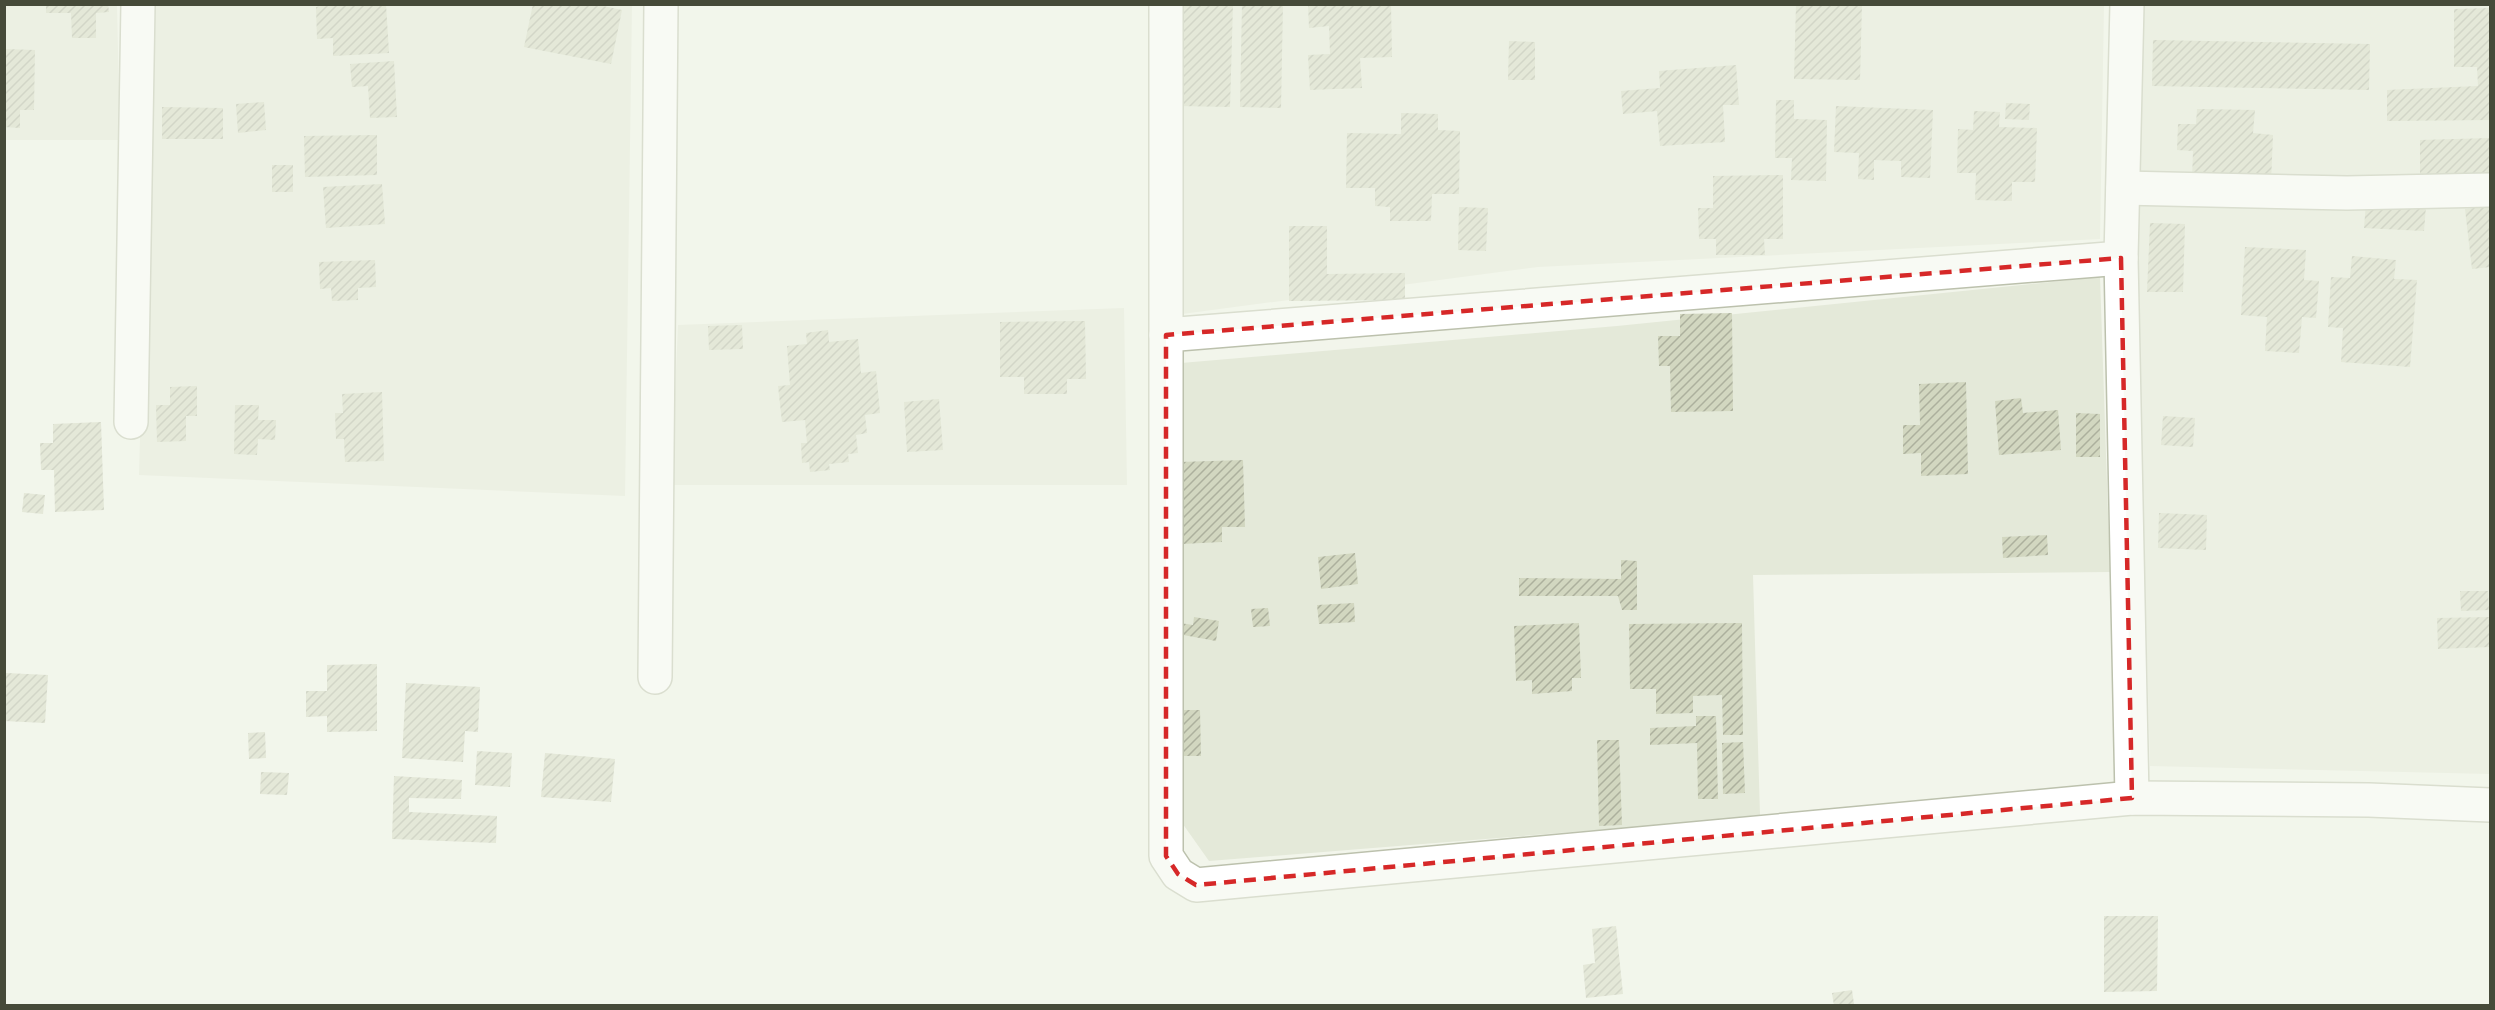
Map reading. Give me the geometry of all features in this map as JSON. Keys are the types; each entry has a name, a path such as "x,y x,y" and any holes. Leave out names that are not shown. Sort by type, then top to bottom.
{"street":[{"path":"131,422 138,4"},
{"path":"655,677 661,4"},
{"path":"1167,4 1166,856 1178,874 1196,885 2133,798 2369,800 2490,805"},
{"path":"2127,4 2121,258 2133,798"},
{"path":"2123,188 2347,193 2490,190"},
{"path":"1166,334 2121,258"}],"highlighted area":[{"path":"2121,258 2132,798 1196,885 1178,874 1166,856 1166,335"}],"shaded area":[{"path":"4,5 117,5 120,140 5,140"},
{"path":"152,5 632,5 625,496 139,475"},
{"path":"1182,5 2104,5 2100,239 1538,267 1182,314"},
{"path":"2141,5 2490,5 2490,774 2150,766 2135,209"},
{"path":"2100,277 2110,572 1753,575 1760,815 1209,861 1180,820 1181,363 1617,326"},
{"path":"1124,308 1127,485 671,485 678,325"}],"building":[{"path":"46,4 108,4 109,12 96,13 96,38 72,38 71,13 46,13"},
{"path":"332,4 386,4 389,53 333,56 333,38 317,39 316,7"},
{"path":"533,4 594,4 622,10 611,64 524,47"},
{"path":"1181,4 1233,4 1230,107 1178,106"},
{"path":"1242,4 1283,4 1281,108 1240,107"},
{"path":"1308,4 1391,4 1392,57 1360,58 1362,88 1310,90 1308,55 1330,54 1329,26 1309,28"},
{"path":"1796,4 1862,4 1860,80 1794,79"},
{"path":"2490,8 2490,120 2387,121 2387,90 2478,86 2477,67 2454,67 2454,9"},
{"path":"2153,40 2370,44 2369,90 2152,86"},
{"path":"1509,41 1535,42 1535,80 1508,80"},
{"path":"4,49 35,50 34,110 20,110 20,128 4,127"},
{"path":"394,61 397,117 370,118 368,86 352,87 350,64"},
{"path":"1736,65 1739,105 1723,105 1725,142 1660,146 1657,111 1623,114 1621,91 1660,88 1659,71"},
{"path":"1776,100 1794,100 1794,119 1827,120 1826,181 1791,180 1792,158 1775,158"},
{"path":"264,102 266,130 238,133 236,104"},
{"path":"2006,103 2030,104 2029,120 2005,119"},
{"path":"1836,106 1933,110 1930,178 1901,177 1901,161 1874,160 1874,180 1858,179 1859,153 1834,152"},
{"path":"162,107 223,108 223,139 162,139"},
{"path":"2197,109 2255,110 2253,133 2273,135 2271,182 2192,180 2193,151 2177,150 2178,124 2196,124"},
{"path":"1974,111 2000,112 1999,127 2037,128 2035,182 2012,182 2012,201 1975,200 1976,173 1957,173 1958,129 1973,130"},
{"path":"1401,113 1438,114 1438,130 1460,131 1459,194 1432,194 1431,221 1390,221 1390,207 1375,206 1375,188 1346,188 1347,133 1401,134"},
{"path":"377,135 377,175 305,177 304,136"},
{"path":"2490,138 2490,173 2420,175 2420,140"},
{"path":"272,165 293,165 293,192 272,192"},
{"path":"1783,175 1783,239 1764,239 1765,255 1716,255 1716,239 1699,239 1698,208 1713,208 1713,176"},
{"path":"382,184 385,224 326,228 323,187"},
{"path":"2366,203 2426,206 2424,231 2364,228"},
{"path":"2490,206 2490,267 2472,269 2465,209"},
{"path":"1459,207 1488,208 1486,251 1458,250"},
{"path":"2150,223 2185,224 2183,292 2147,292"},
{"path":"1289,226 1327,226 1327,274 1405,273 1405,300 1289,301"},
{"path":"2245,247 2306,250 2304,280 2319,281 2316,318 2302,317 2299,353 2265,351 2267,317 2241,315"},
{"path":"2352,256 2396,260 2394,279 2417,280 2410,367 2341,362 2343,328 2328,327 2331,277 2350,278"},
{"path":"375,260 376,287 358,288 358,300 332,301 331,288 320,289 319,262"},
{"path":"1732,313 1733,411 1671,412 1670,366 1659,366 1658,336 1680,336 1680,314"},
{"path":"1085,321 1086,379 1067,379 1067,394 1024,394 1024,377 1000,377 1000,322"},
{"path":"742,325 743,349 709,350 708,326"},
{"path":"828,330 829,342 858,339 861,373 876,371 880,413 865,415 867,433 856,435 858,453 848,454 849,462 829,464 830,470 810,472 809,462 802,463 801,443 807,443 805,420 782,422 778,386 790,385 787,346 807,344 806,333"},
{"path":"1966,382 1968,474 1921,476 1921,453 1903,454 1903,425 1920,425 1919,384"},
{"path":"197,386 197,416 186,416 186,441 157,442 156,405 170,405 170,387"},
{"path":"382,392 384,461 345,462 344,439 336,439 335,413 343,413 342,394"},
{"path":"2021,398 2023,413 2058,410 2061,450 1999,455 1995,401"},
{"path":"939,399 943,450 907,452 904,402"},
{"path":"235,405 259,405 258,420 276,420 275,440 258,439 257,455 234,454"},
{"path":"2076,413 2100,414 2100,457 2076,457"},
{"path":"2163,416 2195,418 2193,447 2161,445"},
{"path":"101,422 104,510 55,512 54,470 41,470 40,443 53,443 53,424"},
{"path":"1243,460 1245,527 1222,527 1222,542 1182,544 1179,462"},
{"path":"24,493 45,495 43,514 22,512"},
{"path":"2159,513 2207,515 2206,550 2158,548"},
{"path":"2047,535 2048,555 2003,558 2002,537"},
{"path":"1355,553 1358,584 1321,589 1318,557"},
{"path":"1621,560 1637,561 1637,610 1622,610 1618,596 1519,596 1519,578 1621,579"},
{"path":"2460,591 2488,591 2489,610 2461,611"},
{"path":"1354,603 1355,622 1319,624 1317,605"},
{"path":"1268,608 1270,626 1253,627 1251,609"},
{"path":"1194,617 1219,621 1216,641 1178,634 1180,623 1193,625"},
{"path":"2490,617 2490,647 2438,649 2437,618"},
{"path":"1579,623 1581,678 1572,678 1572,691 1532,694 1532,680 1516,681 1514,626"},
{"path":"1742,623 1743,735 1723,735 1722,695 1693,696 1693,713 1656,714 1656,689 1630,689 1629,624"},
{"path":"377,664 377,731 327,732 327,716 306,717 306,691 327,691 327,665"},
{"path":"6,673 48,675 45,723 4,721"},
{"path":"406,683 480,687 478,732 465,731 463,762 402,758"},
{"path":"1176,710 1200,710 1201,756 1176,756"},
{"path":"1696,716 1716,716 1718,799 1698,799 1697,743 1650,745 1650,728 1696,726"},
{"path":"265,732 266,758 249,759 248,733"},
{"path":"1597,740 1619,740 1622,825 1599,826"},
{"path":"1743,742 1745,793 1723,794 1722,743"},
{"path":"477,751 512,753 510,787 475,785"},
{"path":"545,753 615,759 611,802 541,797"},
{"path":"261,772 289,773 287,795 260,794"},
{"path":"394,776 462,780 461,799 409,798 409,812 497,816 496,843 392,839"},
{"path":"2104,916 2158,916 2157,991 2104,992"},
{"path":"1616,926 1623,994 1586,998 1583,965 1595,963 1592,929"},
{"path":"1852,990 1854,1004 1834,1006 1832,993"}]}
